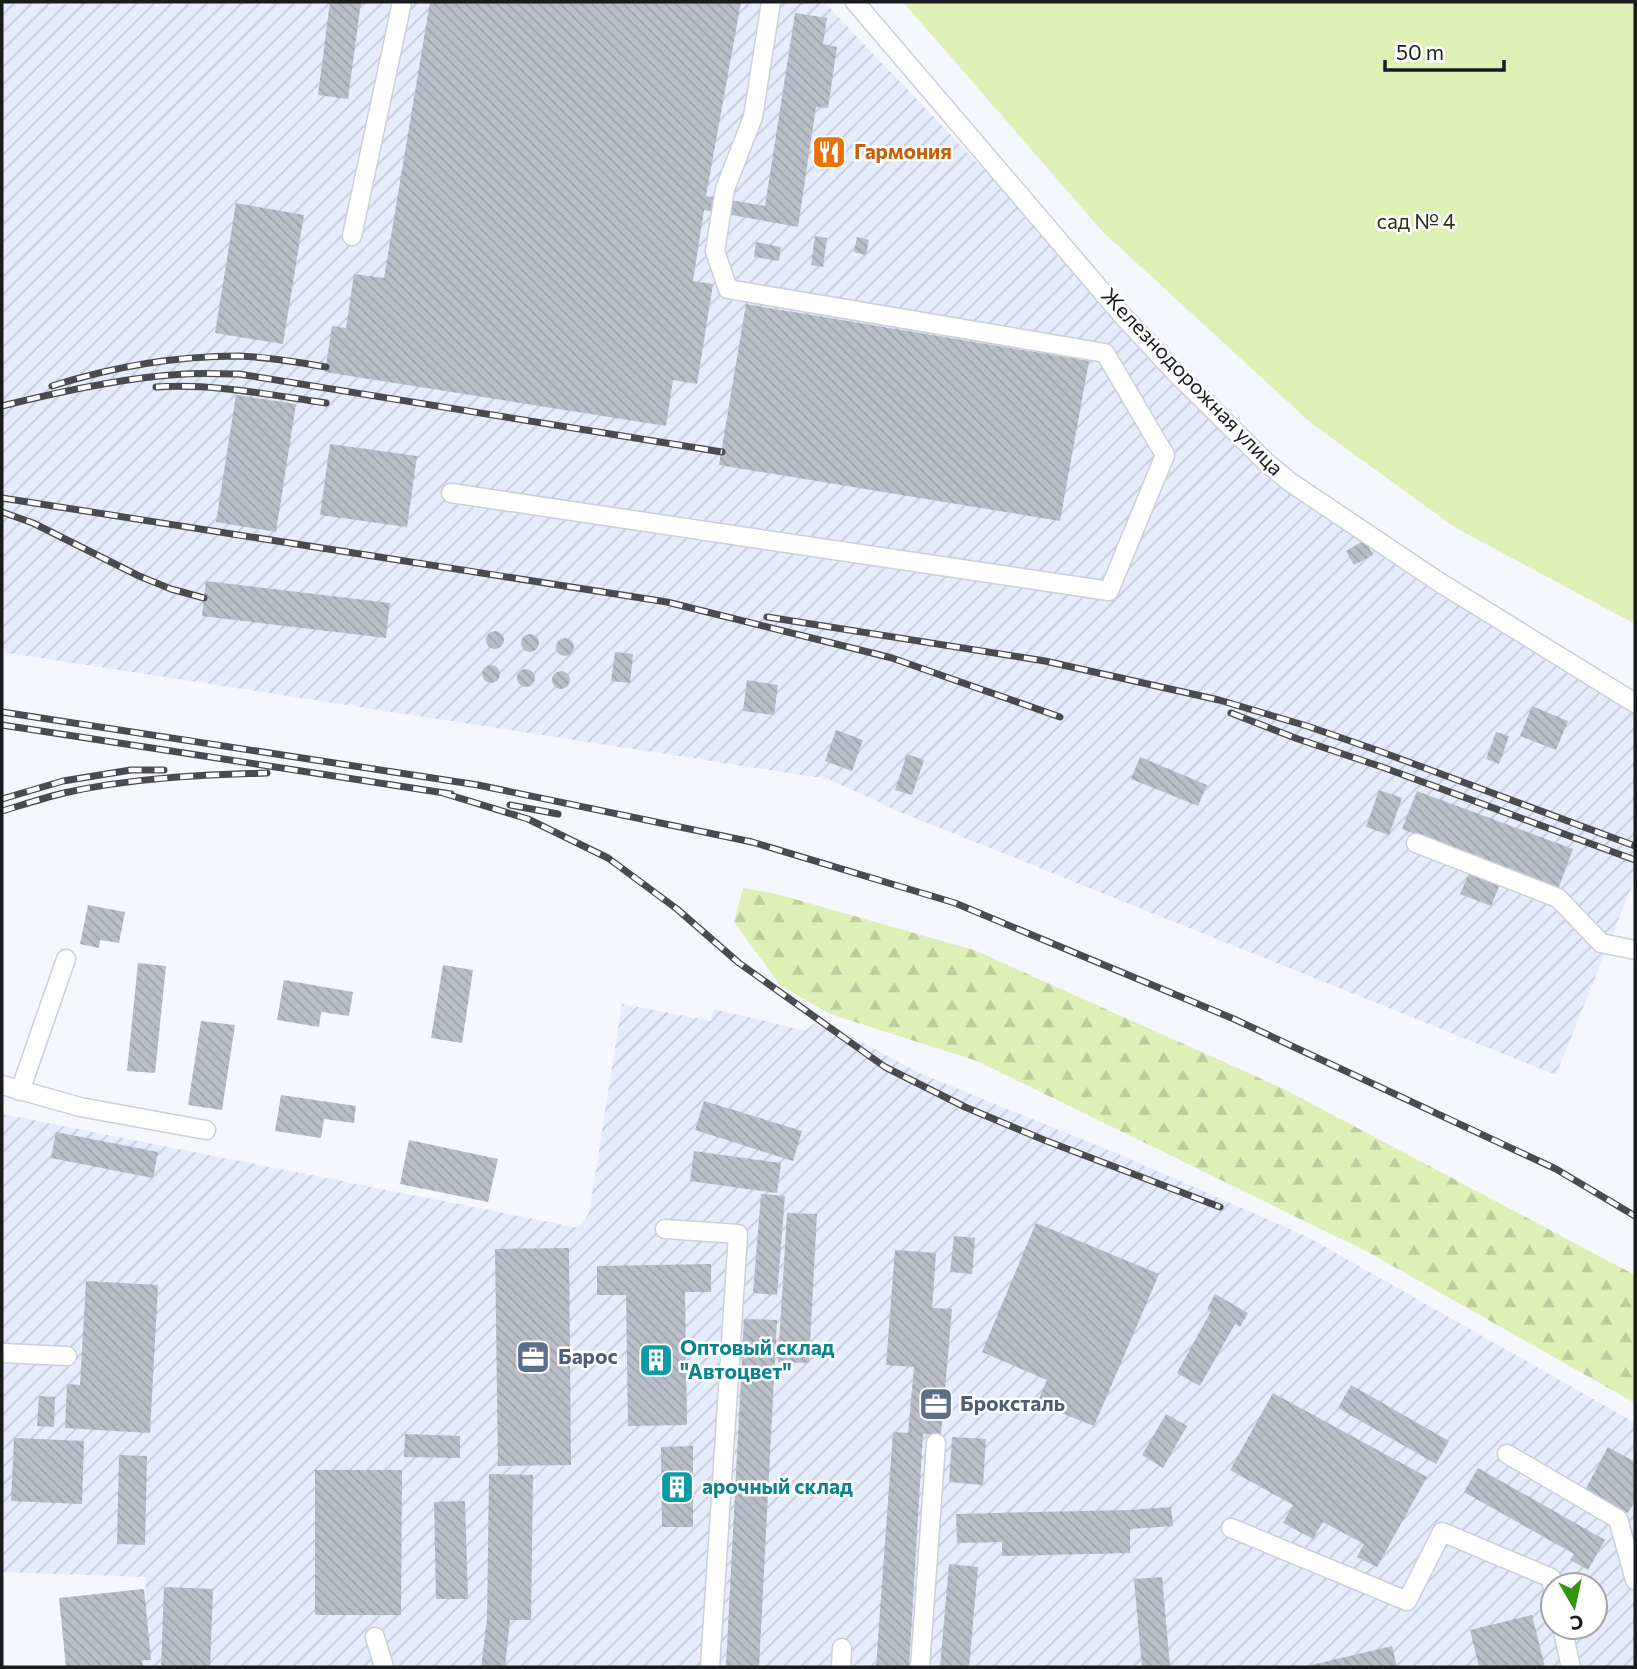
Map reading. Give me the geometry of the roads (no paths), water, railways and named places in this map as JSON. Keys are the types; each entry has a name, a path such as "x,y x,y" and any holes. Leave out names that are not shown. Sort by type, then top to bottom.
{"street":[{"path":"352,236 402,2"},
{"path":"451,493 1109,590 1166,455 1105,353 728,289 715,251 725,189 753,117 771,2"},
{"path":"839,2 856,4"},
{"name":"Железнодорожная улица","path":"856,4 1122,315 1266,462 1290,482 1439,582 1635,704"},
{"path":"1416,843 1558,898 1601,943 1635,950"},
{"path":"20,1091 66,959"},
{"path":"2,1086 80,1107 206,1130"},
{"path":"665,1229 738,1234 710,1667"},
{"path":"2,1353 67,1356"},
{"path":"920,1667 936,1443"},
{"path":"1507,1454 1618,1520 1635,1580"},
{"path":"1231,1528 1407,1601 1442,1532 1539,1573"},
{"path":"375,1637 384,1667"},
{"path":"1565,1641 1571,1667"},
{"path":"841,1667 842,1648"}],"railway":[{"path":"52,386 121,368 192,358 239,356 326,367"},
{"path":"2,406 139,378 185,374 239,374 722,452"},
{"path":"156,387 220,388 326,403"},
{"path":"2,498 667,602 892,658 1060,717"},
{"path":"2,512 33,523 139,576 204,598"},
{"path":"767,617 1045,661 1219,700 1379,751 1635,846"},
{"path":"2,712 478,785 752,842 955,903 1234,1019 1556,1169 1635,1216"},
{"path":"1231,713 1635,860"},
{"path":"2,725 451,794"},
{"path":"2,799 63,781 131,770 164,770"},
{"path":"2,811 64,793 114,784 190,776 267,773"},
{"path":"443,793 528,819 608,858 677,909 739,963 885,1067 965,1107 1220,1207"},
{"path":"510,805 558,814"}],"place":[{"name":"Гармония","path":"829,152"},
{"name":"Барос","path":"533,1357"},
{"name":"Оптовый склад \"Автоцвет\"","path":"656,1360"},
{"name":"Броксталь","path":"936,1404"},
{"name":"арочный склад","path":"677,1487"}],"park label":[{"name":"сад № 4","path":"1416,222"}]}
